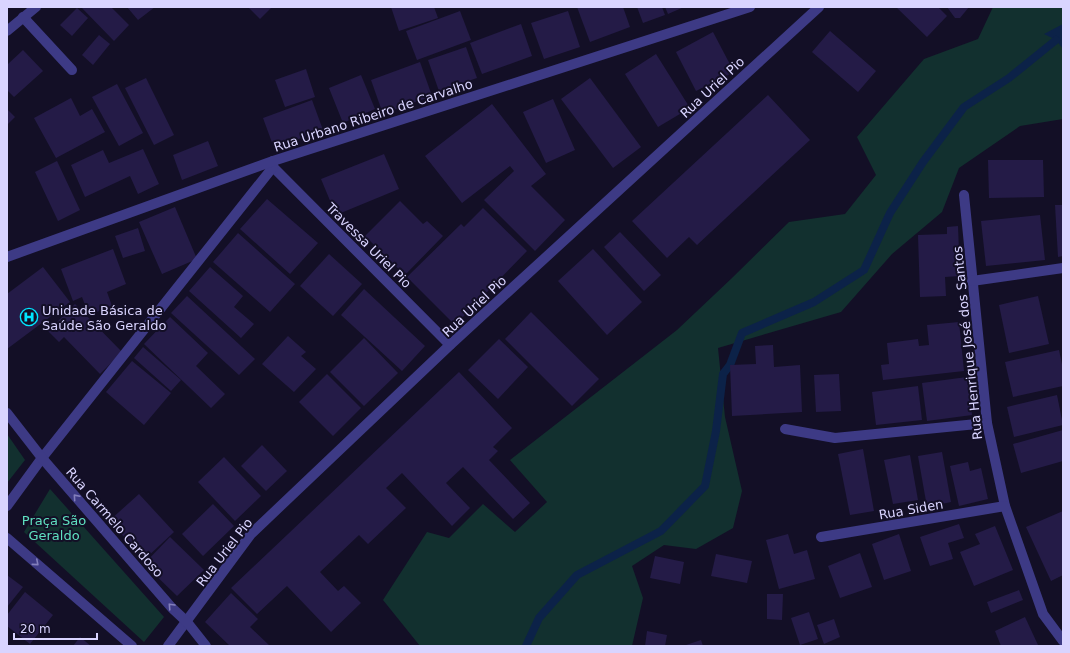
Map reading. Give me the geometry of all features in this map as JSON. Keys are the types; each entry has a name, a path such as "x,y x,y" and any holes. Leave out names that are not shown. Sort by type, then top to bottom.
{"street":[{"path":"7,31 36,7"},
{"name":"Rua Urbano Ribeiro de Carvalho","path":"7,257 273,164 750,7"},
{"name":"Rua Uriel Pio","path":"168,646 251,534 450,345 819,7"},
{"path":"23,17 72,70"},
{"path":"7,506 42,458 273,164"},
{"name":"Travessa Uriel Pio","path":"273,164 450,345"},
{"name":"Rua Henrique José dos Santos","path":"964,194 987,423 1005,506 1042,614 1063,641"},
{"path":"972,281 1063,268"},
{"name":"Rua Carmelo Cardoso","path":"7,413 42,458 172,608 187,622 206,646"},
{"path":"785,429 835,438 987,423"},
{"name":"Rua Siden","path":"821,537 1005,506"},
{"path":"7,538 132,646"}],"green space":[{"path":"993,7 1063,7 1063,119 1020,126 959,168 942,212 892,254 841,312 718,348 725,417 742,491 733,528 696,549 664,545 632,566 643,598 632,646 420,646 383,600 427,532 449,538 483,504 515,532 547,502 510,460 677,330 789,222 845,214 876,175 857,137 924,59 978,39"},
{"name":"Praça São Geraldo","path":"7,434 25,460 7,483"},
{"name":"Praça São Geraldo","path":"50,489 164,617 144,642 24,532"}],"water":[{"path":"1063,24 1063,49 1056,40 1044,34"}],"building":[{"path":"81,7 111,7 129,25 114,41"},
{"path":"127,7 155,7 138,20"},
{"path":"248,7 272,7 260,19"},
{"path":"391,7 434,7 438,18 399,31"},
{"path":"577,7 623,7 630,27 590,42"},
{"path":"637,7 662,7 665,15 643,23"},
{"path":"665,7 684,7 668,14"},
{"path":"896,7 938,7 947,16 927,37"},
{"path":"947,7 969,7 960,18 955,18"},
{"path":"77,8 88,18 72,36 60,25"},
{"path":"460,11 471,40 417,60 406,31"},
{"path":"568,11 580,47 544,59 531,23"},
{"path":"521,24 532,56 482,74 470,43"},
{"path":"830,31 876,71 858,92 812,52"},
{"path":"713,32 734,72 696,91 676,52"},
{"path":"99,35 110,44 93,65 82,55"},
{"path":"466,47 477,78 439,91 428,60"},
{"path":"23,50 43,71 14,97 7,90 7,65"},
{"path":"656,54 690,108 658,127 625,74"},
{"path":"420,62 432,96 383,114 371,80"},
{"path":"306,69 315,97 285,107 275,80"},
{"path":"361,75 375,109 343,123 329,88"},
{"path":"146,78 174,135 154,145 125,88"},
{"path":"590,78 641,147 613,168 561,99"},
{"path":"117,84 143,133 119,146 92,97"},
{"path":"768,95 810,140 697,245 689,237 667,258 632,221"},
{"path":"71,98 80,116 92,109 105,132 56,158 34,118"},
{"path":"553,99 575,150 546,163 523,112"},
{"path":"312,100 323,130 274,148 263,118"},
{"path":"492,104 546,174 531,186 565,220 535,251 484,200 514,171 510,166 462,203 425,156"},
{"path":"7,109 15,117 7,125"},
{"path":"208,141 218,166 182,180 173,155"},
{"path":"143,149 159,184 138,194 130,176 85,197 71,165 103,150 109,163"},
{"path":"384,154 399,189 336,215 321,179"},
{"path":"988,160 1043,160 1044,197 989,198"},
{"path":"57,161 80,210 58,221 35,172"},
{"path":"267,199 318,243 290,274 240,229"},
{"path":"400,201 423,224 427,221 443,236 405,275 365,236"},
{"path":"1055,205 1063,205 1063,256 1058,257"},
{"path":"175,207 197,259 162,274 139,222"},
{"path":"483,208 527,251 455,325 407,277 461,224 464,227"},
{"path":"1040,215 1045,260 986,266 981,221"},
{"path":"958,226 960,276 945,277 946,296 920,297 918,235 947,234 947,227"},
{"path":"138,228 145,251 123,258 115,236"},
{"path":"620,232 661,275 644,291 604,247"},
{"path":"238,233 295,284 270,312 213,262"},
{"path":"113,249 126,284 107,292 112,306 89,315 82,297 73,301 61,269"},
{"path":"593,249 642,302 607,335 558,281"},
{"path":"329,254 362,284 333,316 300,286"},
{"name":"Unidade Básica de Saúde São Geraldo","path":"43,267 70,302 7,349 7,294"},
{"path":"210,267 243,296 234,307 254,324 241,338 189,291"},
{"path":"364,289 425,346 402,371 341,315"},
{"path":"187,296 255,359 239,375 171,313"},
{"path":"1038,296 1049,344 1009,353 999,305"},
{"path":"75,304 122,352 100,374 64,337 59,342 48,331"},
{"path":"531,312 599,379 572,406 505,339"},
{"path":"170,317 208,353 196,366 225,394 211,408 144,344"},
{"path":"959,322 964,371 883,380 881,365 889,364 887,343 918,339 919,346 929,345 927,325"},
{"path":"288,336 306,352 301,356 316,369 294,392 262,364"},
{"path":"364,338 398,373 364,406 330,372"},
{"path":"499,339 528,367 498,399 468,370"},
{"path":"773,345 774,367 800,365 802,412 732,416 730,365 756,364 755,346"},
{"path":"143,347 181,380 171,391 134,358"},
{"path":"1059,350 1063,369 1063,386 1013,397 1005,362"},
{"path":"132,361 171,393 144,425 106,392"},
{"path":"459,372 512,428 493,447 498,451 489,460 530,503 513,519 463,467 446,483 470,508 452,526 402,473 386,488 406,508 368,544 359,535 320,572 338,591 344,586 361,603 331,632 287,586 257,614 231,588"},
{"path":"327,374 361,408 333,436 299,402"},
{"path":"839,374 841,411 816,412 814,375"},
{"path":"967,377 972,415 927,421 922,383"},
{"path":"918,386 922,420 876,425 872,392"},
{"path":"1057,395 1063,425 1014,437 1007,407"},
{"path":"1063,430 1063,461 1021,473 1013,444"},
{"path":"262,445 287,471 266,491 241,466"},
{"path":"863,449 874,511 850,515 838,454"},
{"path":"942,452 951,502 927,507 918,456"},
{"path":"910,455 918,500 893,504 884,460"},
{"path":"224,457 261,496 235,521 198,482"},
{"path":"968,462 970,471 981,468 988,499 959,506 950,466"},
{"path":"139,494 174,532 145,559 109,521"},
{"path":"213,504 234,526 203,556 182,534"},
{"path":"1063,511 1063,575 1051,581 1026,527"},
{"path":"959,524 964,538 948,543 953,559 930,566 920,537"},
{"path":"995,526 1013,570 974,586 960,552 980,544 975,534"},
{"path":"788,534 794,554 807,550 815,579 779,589 766,540"},
{"path":"899,534 911,571 884,580 872,544"},
{"path":"170,537 204,570 177,596 144,564"},
{"path":"860,553 872,587 840,598 828,566"},
{"path":"716,554 752,561 747,583 711,576"},
{"path":"655,556 684,562 680,584 650,578"},
{"path":"7,575 23,587 7,607"},
{"path":"1019,590 1023,600 991,613 987,602"},
{"path":"25,592 53,615 30,644 7,626 7,615"},
{"path":"231,593 258,619 250,627 270,646 230,646 205,622"},
{"path":"767,594 783,594 782,620 767,619"},
{"path":"809,612 818,639 800,645 791,618"},
{"path":"1025,617 1038,645 1001,646 995,631"},
{"path":"834,619 840,637 824,644 817,625"},
{"path":"647,631 667,635 665,646 645,646"},
{"path":"80,637 91,646 73,646"},
{"path":"701,640 703,646 683,646"}],"waterway":[{"path":"526,646 539,618 577,575 661,531 705,486 716,431 723,374 730,365 742,333 814,302 864,270 890,213 923,162 964,107 1009,78 1056,40"}],"place":[{"name":"Unidade Básica de Saúde São Geraldo","path":"29,317"}]}
